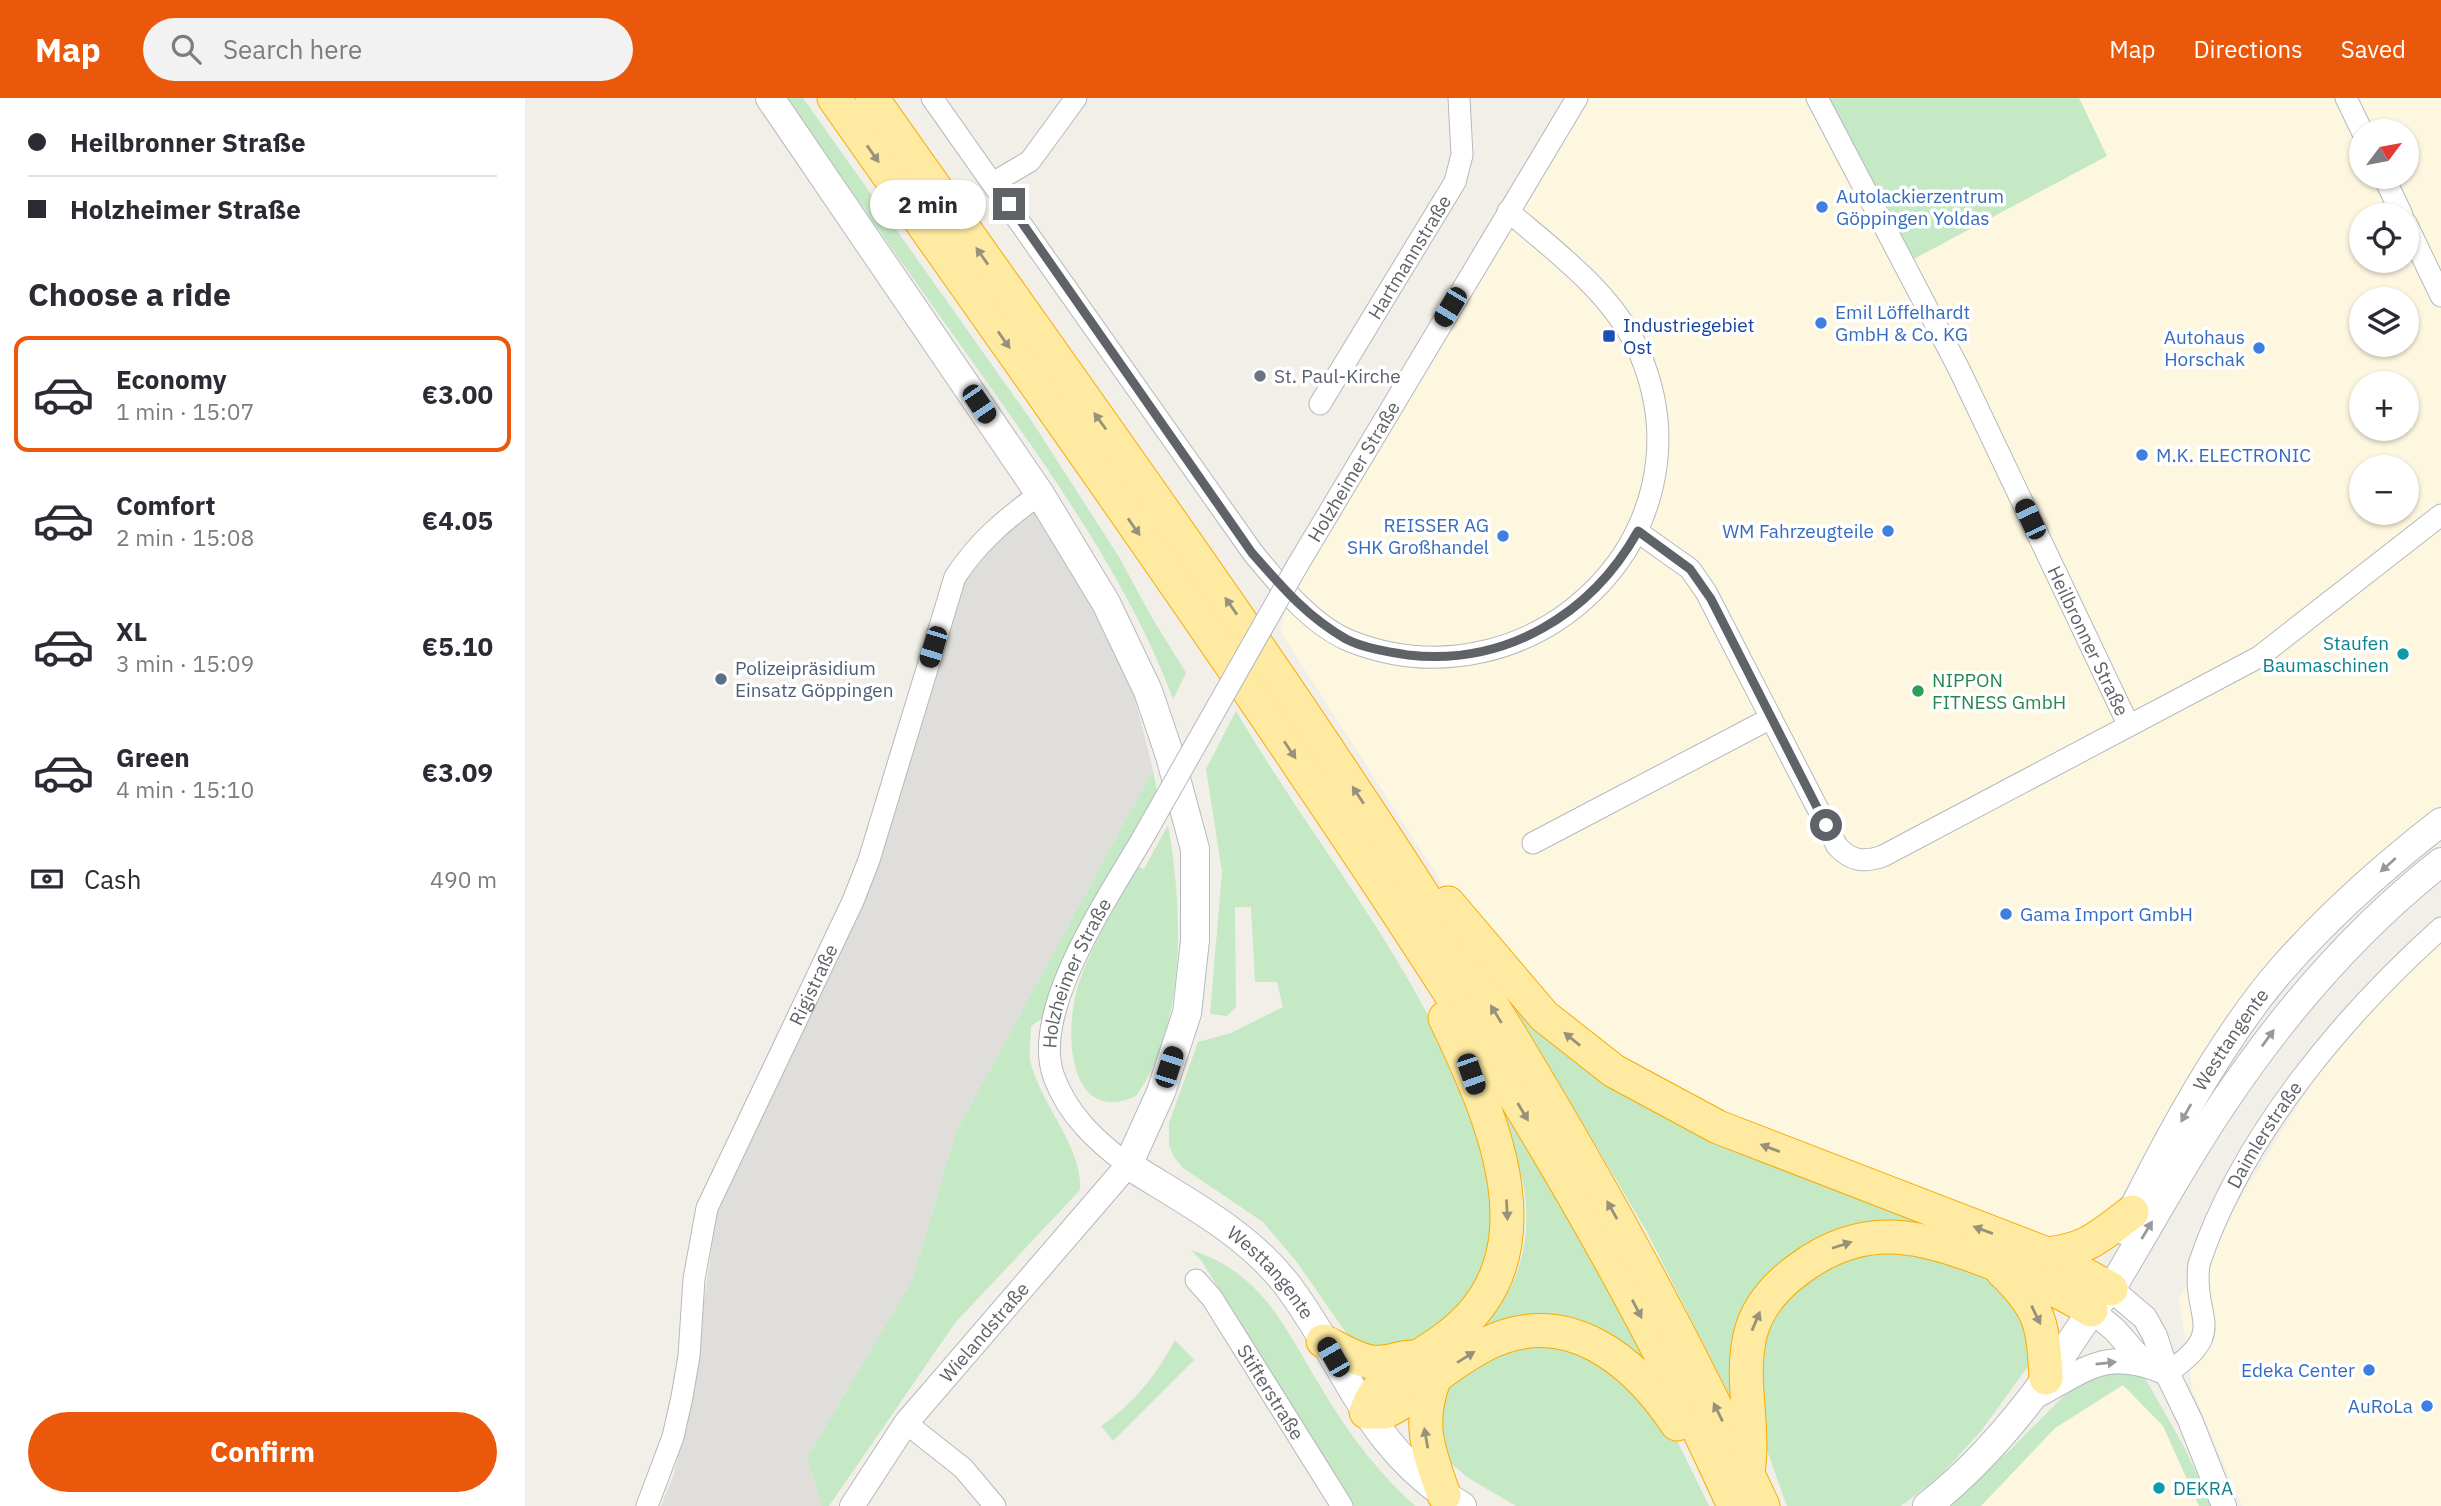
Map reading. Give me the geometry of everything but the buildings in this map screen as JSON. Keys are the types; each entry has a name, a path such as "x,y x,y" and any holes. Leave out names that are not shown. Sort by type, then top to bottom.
{"highway":[{"path":"834,98 1251,694 1422,950 1507,1083 1631,1298 1737,1491"},
{"path":"872,98 1287,686 1529,1066 1656,1291 1737,1491"},
{"path":"1395,853 1432,882 1545,1016 1614,1071 1717,1127 2047,1254 2100,1293"},
{"path":"1366,1412 1385,1412 1467,1322 1493,1287 1506,1252 1508,1226 1504,1181 1492,1137 1471,1074 1439,1004 1422,950"},
{"path":"2047,1254 2073,1251 2093,1242 2132,1212"},
{"path":"1737,1491 1751,1445 1745,1387 1747,1353 1760,1310 1784,1280 1825,1251 1847,1242 1882,1236 1925,1239 2061,1291 2100,1293"},
{"path":"1996,1265 2027,1297 2039,1318 2044,1338 2038,1389"},
{"path":"1323,1341 1371,1362 1381,1363 1399,1356 1426,1368 1514,1334 1559,1332 1586,1340 1635,1370 1658,1396 1697,1461 1737,1491 1763,1506"},
{"path":"1426,1368 1424,1430 1453,1501"}],"main road":[{"path":"770,98 1040,494 1106,603 1148,691 1170,756 1195,849 1195,940 1187,1013 1161,1092 1128,1165"},
{"name":"Westtangente","path":"2100,1293 2132,1212 2203,1083 2279,972 2327,920 2394,859 2441,822"},
{"name":"Westtangente","path":"1927,1506 1960,1478 2038,1389 2223,1103 2273,1032 2371,920 2441,862"},
{"name":"Westtangente","path":"1128,1165 1251,1244 1289,1287 1366,1412 1395,1452 1453,1501"}],"street":[{"path":"932,98 1252,553 1294,602 1348,640 1384,651 1425,656 1468,655 1510,643 1558,620 1584,601 1607,578 1638,531 1651,493 1657,436 1654,400 1639,352 1620,320 1575,268 1508,211"},
{"path":"993,183 1030,161 1076,98"},
{"name":"Hartmannstraße","path":"1320,404 1455,182 1462,155 1459,98"},
{"name":"Holzheimer Straße","path":"1128,1165 1100,1144 1078,1122 1053,1076 1049,1041 1056,1004 1077,953 1297,566 1577,98"},
{"name":"Heilbronner Straße","path":"1638,531 1690,569 1711,599 1837,846 1847,856 1861,862 1882,856 2128,724 1959,369 1817,98"},
{"path":"2346,98 2357,119"},
{"path":"2419,250 2441,296"},
{"name":"Rigistraße","path":"647,1506 673,1437 682,1397 689,1356 694,1279 707,1208 853,901 869,860 955,577 975,546 1006,518 1040,494"},
{"path":"2128,724 2259,657 2441,515"},
{"path":"1533,843 1771,718"},
{"name":"Daimlerstraße","path":"2167,1373 2189,1356 2204,1338 2206,1327 2197,1279 2199,1264 2240,1171 2323,1047 2441,928"},
{"name":"Wielandstraße","path":"852,1506 906,1423 1128,1165"},
{"name":"Stifterstraße","path":"1196,1280 1212,1298 1342,1506"},
{"path":"2100,1293 2115,1330 2143,1362"},
{"path":"2100,1293 2145,1318 2155,1336 2167,1373 2190,1420 2224,1506"},
{"path":"2038,1389 2077,1376 2091,1364 2110,1361 2143,1362 2167,1373"},
{"path":"906,1423 963,1468 995,1506"}],"shaded area":[{"path":"1565,98 2441,98 2441,806 2427,816 2263,971 2214,1037 2108,1218 2095,1231 2032,1242 1622,1069 1467,922 1280,631 1297,566 1499,208"},
{"path":"1022,491 1079,581 1129,675 1153,770 956,1132 912,1281 807,1457 822,1506 661,1506 674,1474 687,1416 715,1225 698,1205 853,878 953,566 969,541"},
{"path":"2441,939 2441,1506 2242,1506 2193,1392 2179,1298 2341,1036"},
{"path":"2123,1385 2163,1426 2199,1506 1981,1506 2055,1428"}],"green space":[{"path":"786,98 803,98 1031,420 1119,557 1186,673 1173,699 1134,612 1087,529"},
{"path":"1828,98 2079,98 2107,156 1910,261"},
{"path":"1236,711 1410,982 1440,1039 1466,1098 1486,1159 1492,1234 1488,1261 1475,1292 1439,1324 1381,1352 1349,1337 1296,1261 1263,1222 1183,1168 1169,1145 1169,1123 1198,1042 1231,1033 1283,1007 1277,982 1255,982 1251,907 1235,907 1236,1007 1227,1016 1210,1014 1222,872 1206,769"},
{"path":"1153,770 1159,804 1060,970 1042,1019 1031,1026 1031,1064 1036,1080 1075,1158 1080,1190 955,1323 829,1506 822,1506 807,1457 912,1281 956,1132"},
{"path":"1168,825 1177,892 1178,928 1177,965 1165,1036 1153,1068 1136,1096 1117,1102 1104,1101 1087,1091 1075,1066 1071,1036 1077,989 1093,949 1137,866 1144,869"},
{"path":"1505,992 1545,1026 1966,1239 1797,1258 1737,1410 1647,1232"},
{"path":"1493,1083 1650,1367 1571,1327 1392,1389 1487,1320 1510,1289 1517,1271 1526,1232 1525,1194"},
{"path":"1191,1250 1217,1261 1256,1290 1285,1328 1355,1439 1377,1467 1415,1506 1354,1506 1201,1260"},
{"path":"1913,1252 2002,1282 2022,1300 2029,1365 1981,1431 1939,1477 1901,1506 1787,1506 1761,1434 1759,1345 1789,1291 1828,1267 1865,1253"},
{"path":"1175,1340 1194,1360 1113,1441 1101,1426 1143,1388"},
{"path":"1512,1342 1599,1355 1663,1412 1709,1506 1516,1506 1467,1477 1446,1459 1435,1440 1440,1392"},
{"path":"2091,1369 2136,1371 2145,1378 2183,1445 2212,1506 2199,1506 2163,1426 2123,1385 2055,1428 1981,1506 1947,1506 2009,1451"}],"place":[{"name":"Autolackierzentrum Göppingen Yoldas","path":"1822,207"},
{"name":"Emil Löffelhardt GmbH & Co. KG","path":"1821,323"},
{"name":"Industriegebiet Ost","path":"1609,336"},
{"name":"Autohaus Horschak","path":"2259,348"},
{"name":"St. Paul-Kirche","path":"1260,376"},
{"name":"M.K. ELECTRONIC","path":"2142,455"},
{"name":"WM Fahrzeugteile","path":"1888,531"},
{"name":"REISSER AG SHK Großhandel","path":"1503,536"},
{"name":"Staufen Baumaschinen","path":"2403,654"},
{"name":"Polizeipräsidium Einsatz Göppingen","path":"721,679"},
{"name":"NIPPON FITNESS GmbH","path":"1918,691"},
{"name":"Gama Import GmbH","path":"2006,914"},
{"name":"Edeka Center","path":"2369,1370"},
{"name":"AuRoLa","path":"2427,1406"},
{"name":"DEKRA","path":"2159,1488"}],"route":[{"path":"1009,204 1252,553 1294,602 1348,640 1384,651 1425,656 1468,655 1510,643 1558,620 1584,601 1607,578 1638,531 1690,569 1711,599 1826,825"}]}
